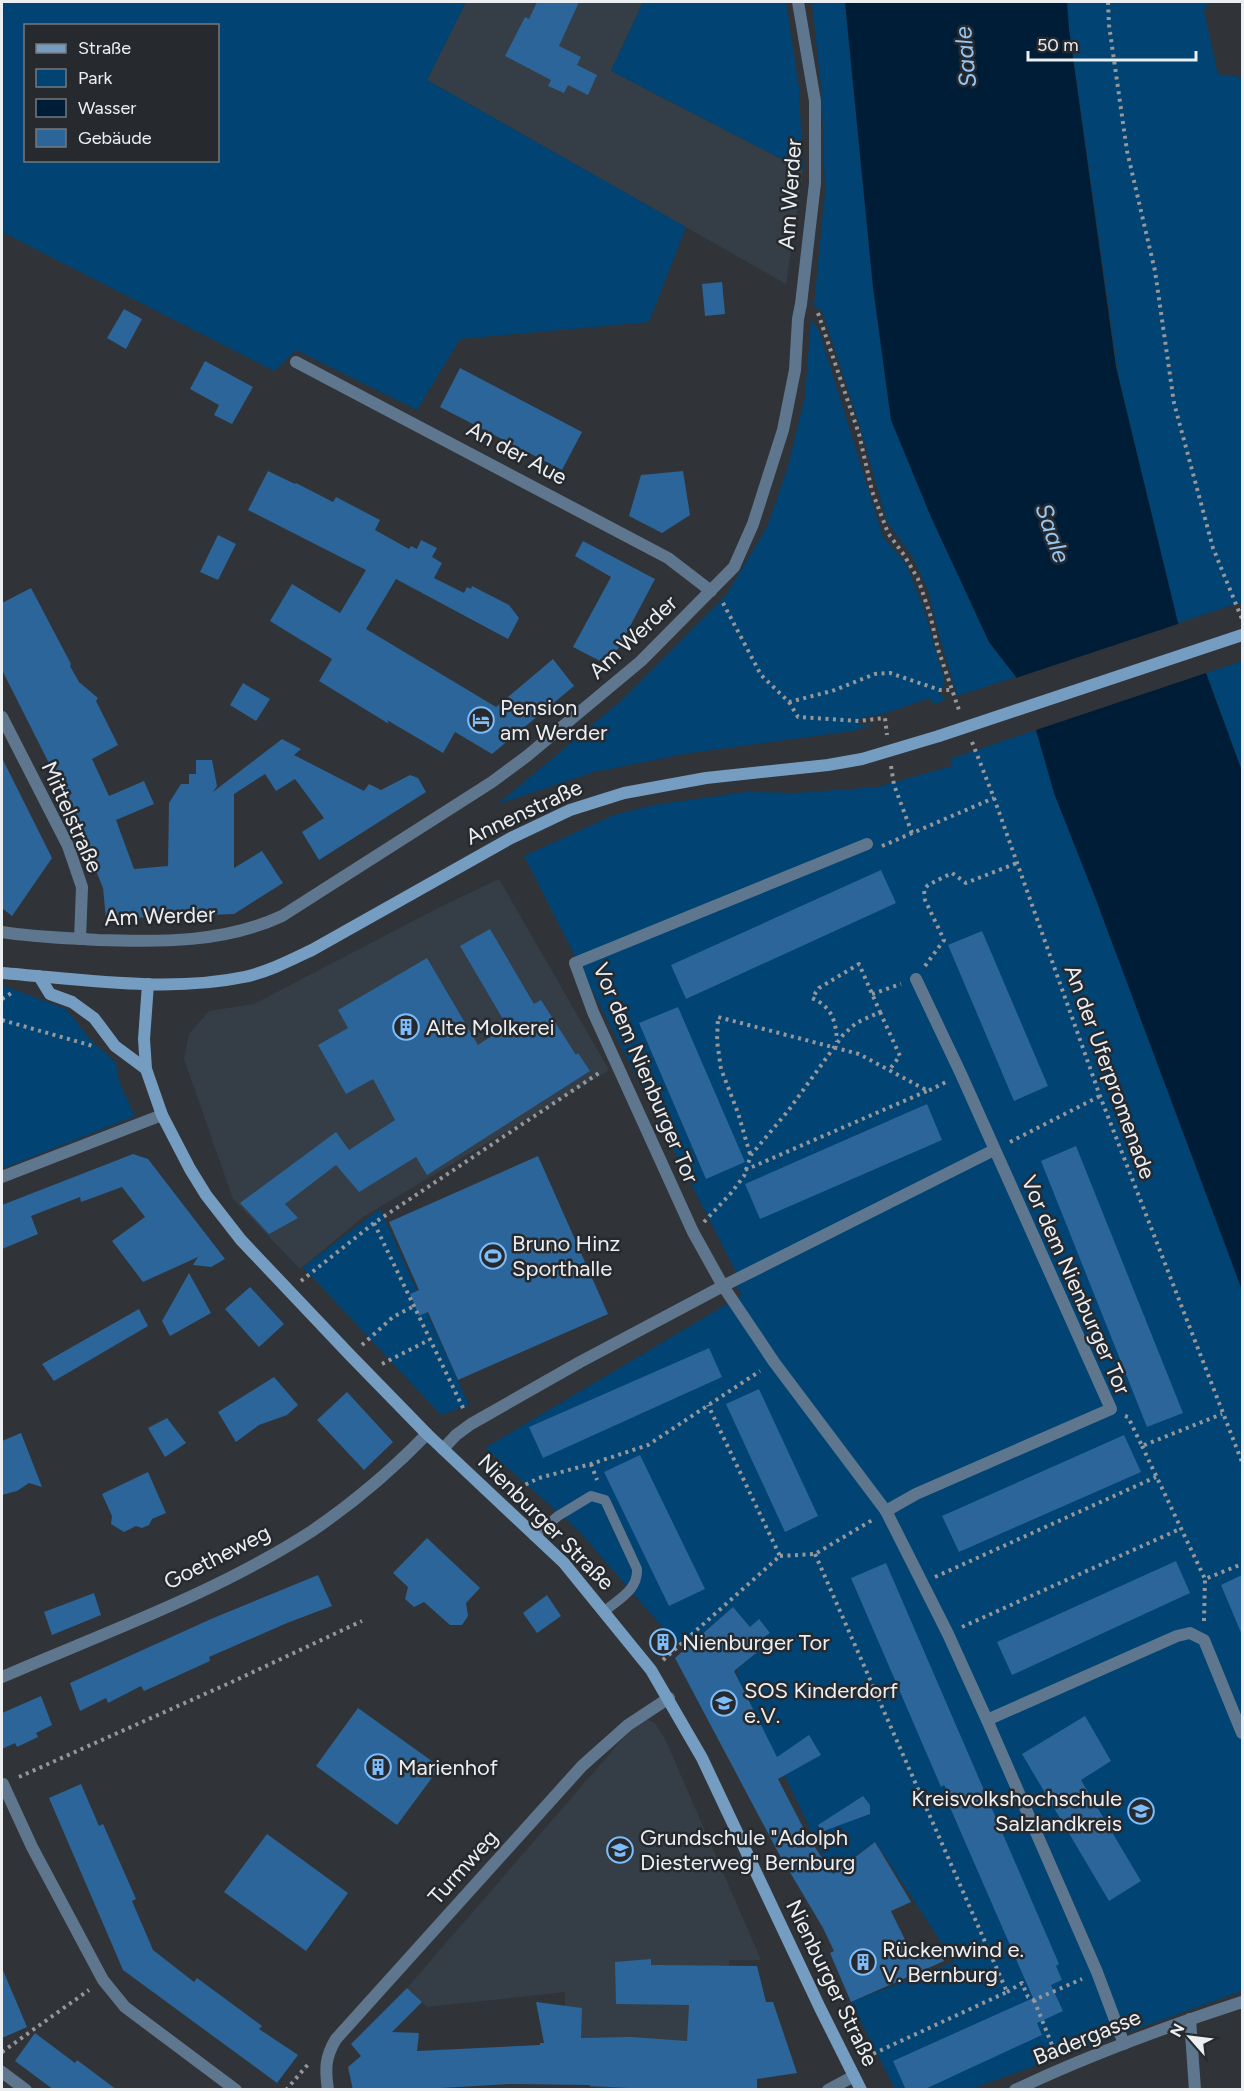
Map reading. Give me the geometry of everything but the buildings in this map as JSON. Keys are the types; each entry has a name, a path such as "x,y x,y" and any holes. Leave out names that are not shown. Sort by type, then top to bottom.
{"street":[{"name":"Am Werder","path":"2,932 80,939 186,940 228,934 262,925 282,916 492,783 527,756 641,661 734,567 753,524 769,477 783,430 795,370 798,319 815,183 815,101 798,2"},
{"name":"An der Aue","path":"297,362 669,558 711,591"},
{"name":"Annenstraße","path":"2,973 148,984 216,981 245,977 286,963 312,950 511,838 543,822 597,801 654,786 828,765 889,752 1242,635"},
{"name":"Mittelstraße","path":"2,717 77,867 82,887 80,939"},
{"name":"Vor dem Nienburger Tor","path":"867,844 575,963 593,1012 693,1232 723,1286 774,1362 886,1511 948,1634 987,1720 1096,1972 1124,2044"},
{"path":"39,976 50,994 72,1002 94,1018 115,1046 146,1069"},
{"name":"Vor dem Nienburger Tor","path":"886,1511 916,1494 1111,1409 916,979"},
{"name":"Nienburger Straße","path":"148,984 144,1038 146,1069 162,1114 206,1195 241,1240 427,1434 564,1563 651,1670 702,1758 861,2090"},
{"path":"2,1177 162,1114"},
{"path":"443,1449 471,1424 580,1362 723,1286 994,1150"},
{"name":"Goetheweg","path":"2,1677 177,1602 280,1550 339,1511 427,1434"},
{"path":"987,1720 1177,1636 1190,1633 1203,1640 1242,1733"},
{"name":"Turmweg","path":"327,2054 347,2026 582,1766 628,1725 669,1698"},
{"path":"3,1784 32,1847 103,1980 125,2007 236,2090"},
{"name":"Badergasse","path":"1015,2090 1061,2068 1190,2019 1242,2002"},
{"path":"1190,2019 1195,2090"},
{"path":"327,2054 328,2090"},
{"path":"828,2090 851,2071"},
{"path":"2,2072 26,2090"}],"lane":[{"path":"534,1536 558,1516 591,1496 605,1500 637,1569 637,1579 633,1588 605,1611"}],"path":[{"path":"1108,2 1109,25 1127,151 1155,271 1174,403 1213,548 1242,619"},
{"path":"801,304 817,312 859,434 872,491 888,533 918,579 930,614 938,649 962,718"},
{"path":"711,591 722,601 761,675 789,702 798,717 859,721 885,718 889,752"},
{"path":"789,702 832,691 875,674 890,674 940,690 951,690"},
{"name":"An der Uferpromenade","path":"969,736 994,798 1100,1096 1242,1462"},
{"path":"894,785 912,833"},
{"path":"867,844 880,847 994,798"},
{"path":"873,994 916,979 944,940 925,900 924,890 928,885 952,873 966,883 1017,863"},
{"path":"837,1042 833,1016 823,1003 812,998 819,988 859,964 900,1056 889,1070"},
{"path":"693,1232 726,1200 744,1176 751,1155 788,1111 837,1042 856,1023 880,1012"},
{"path":"751,1155 721,1069 717,1041 718,1017 859,1054 928,1091"},
{"path":"2,1020 92,1046 107,1035"},
{"path":"289,1291 374,1223 616,1062"},
{"path":"746,1170 928,1091 961,1074"},
{"path":"994,1150 1100,1096"},
{"path":"374,1223 471,1424"},
{"path":"373,1335 393,1317 414,1306"},
{"path":"366,1371 429,1340"},
{"path":"495,1499 539,1478 648,1445 774,1362"},
{"path":"708,1405 780,1556"},
{"path":"1111,1409 1128,1418 1205,1579 1203,1640"},
{"path":"1142,1446 1222,1414"},
{"path":"922,1582 1156,1477"},
{"path":"651,1670 780,1556 815,1554 886,1511"},
{"path":"948,1634 1180,1529"},
{"path":"815,1554 1007,1992"},
{"path":"1205,1579 1242,1564"},
{"path":"3,1784 234,1682 362,1621"},
{"path":"1034,2000 1096,1972"},
{"path":"2,2052 103,1980"},
{"path":"851,2071 1022,1983 1028,1997 1034,2000 1061,2068"},
{"path":"286,2090 310,2062 327,2054"}],"shaded area":[{"path":"466,2 643,2 611,71 803,170 786,284 427,80"},
{"path":"499,879 609,1070 363,1217 300,1269 233,1199 184,1059 189,1034 209,1011 254,1004 438,908"},
{"name":"Grundschule \"Adolph Diesterweg\" Bernburg","path":"646,1719 655,1723 666,1741 761,1960 729,1960 728,2028 632,2089 590,2087 565,2043 565,1992 427,2007 407,1988 625,1736"}],"green space":[{"path":"2,2 466,2 427,80 686,227 649,322 460,339 417,410 296,350 274,371 2,232"},
{"path":"643,2 786,2 799,88 803,170 611,71"},
{"path":"812,2 845,2 873,287 891,420 931,517 989,642 1016,677 957,696 928,590 912,556 887,522 860,427 822,311 814,306 825,192 822,97"},
{"path":"1067,2 1209,2 1204,11 1218,74 1242,77 1242,602 1178,623 1119,379"},
{"path":"811,320 819,330 883,537 906,564 924,609 945,682 939,693 946,700 933,704 930,698 883,714 861,718 857,724 872,726 852,731 690,753 594,772 498,804 622,700 726,595 767,527 787,470 805,397"},
{"path":"1242,661 1242,771 1206,673"},
{"path":"1036,730 1054,793 1242,1290 1242,1991 971,2089 895,2089 851,2002 954,1962 875,1841 832,1875 738,1678 737,1669 765,1646 760,1640 769,1633 759,1620 750,1627 733,1607 686,1648 663,1628 579,1531 485,1448 742,1295 735,1285 741,1282 524,856 614,815 654,805 745,792 797,793 877,787 952,766 950,759"},
{"path":"2,985 66,1009 90,1039 116,1063 119,1082 135,1116 2,1169"},
{"path":"380,1209 469,1405 441,1415 303,1267"}],"water":[{"name":"Saale","path":"845,2 1067,2 1116,367 1178,623 1206,673 1242,771 1242,1290 1054,793 1036,730 1016,677 989,642 931,517 891,420 873,287"}],"pier":[{"path":"1181,623 1209,672 1033,731 1013,679"}],"place":[{"name":"Pension am Werder","path":"481,720"},
{"name":"Alte Molkerei","path":"406,1027"},
{"name":"Bruno Hinz Sporthalle","path":"493,1256"},
{"name":"Nienburger Tor","path":"663,1642"},
{"name":"SOS Kinderdorf e.V.","path":"724,1703"},
{"name":"Marienhof","path":"378,1767"},
{"name":"Kreisvolkshochschule Salzlandkreis","path":"1141,1811"},
{"name":"Grundschule \"Adolph Diesterweg\" Bernburg","path":"620,1850"},
{"name":"Rückenwind e. V. Bernburg","path":"863,1962"}]}
